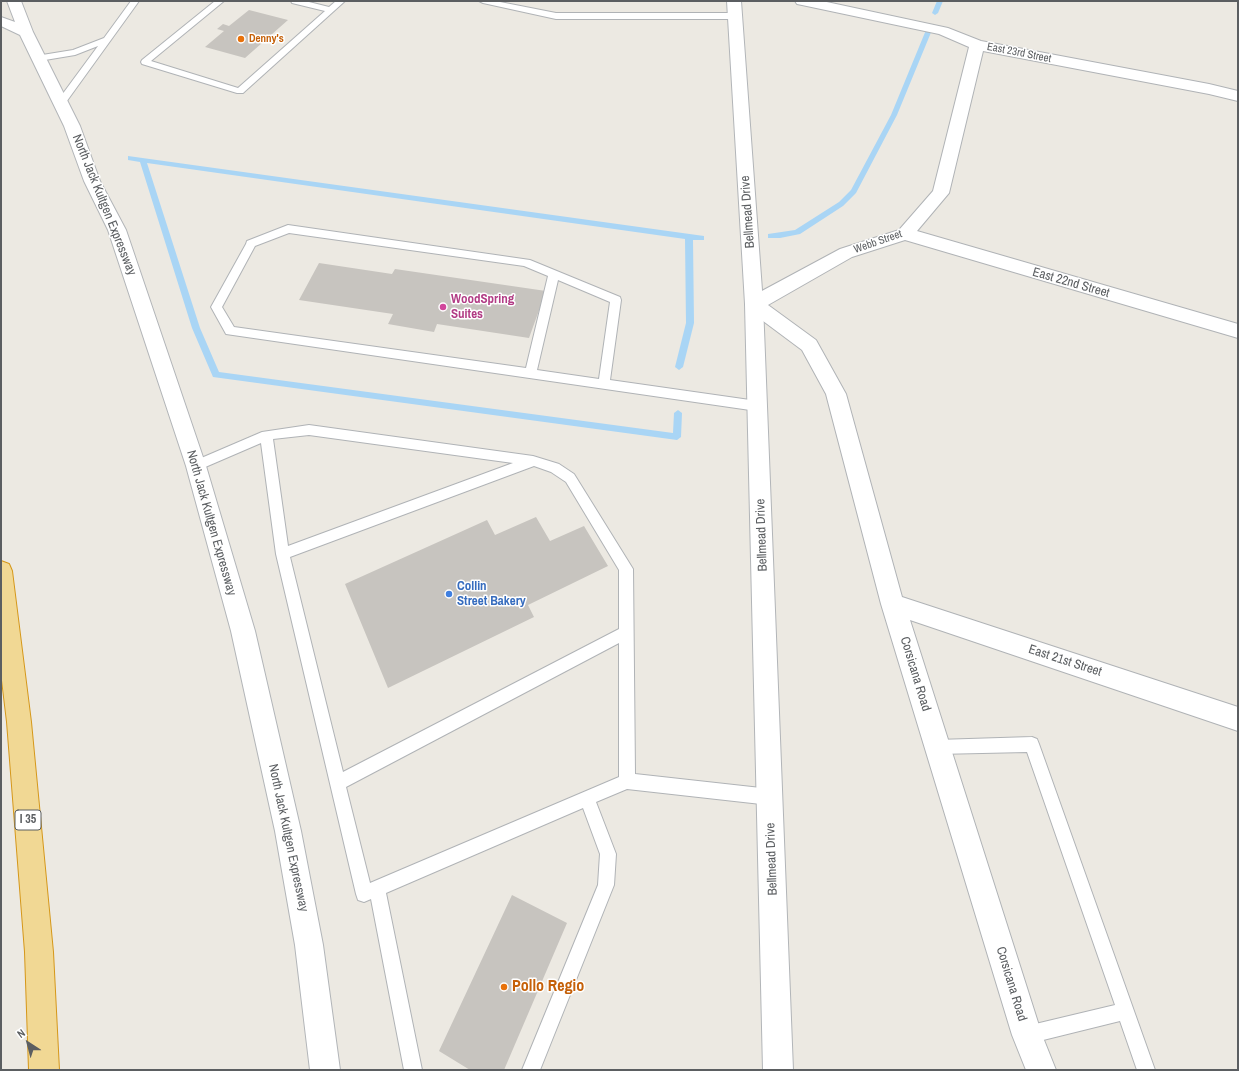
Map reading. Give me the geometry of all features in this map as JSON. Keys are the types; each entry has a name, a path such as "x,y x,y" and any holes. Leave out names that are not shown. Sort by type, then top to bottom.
{"highway":[{"name":"I 35","path":"1,571 19,722 39,952 44,1070"}],"main road":[{"name":"North Jack Kultgen Expressway","path":"14,1 26,32 72,126 92,181 117,230 196,466 243,631 288,831 310,945 325,1070"},
{"name":"East 23rd Street","path":"802,1 943,30 977,45 1210,89 1238,96"},
{"name":"Bellmead Drive","path":"734,9 754,304 778,1070"},
{"path":"1,21 26,32"},
{"name":"Webb Street","path":"754,304 846,252 905,234 941,193 977,45"},
{"name":"East 22nd Street","path":"905,234 1238,331"},
{"name":"Corsicana Road","path":"754,304 809,345 836,394 893,604 1027,1035 1041,1070"},
{"name":"East 21st Street","path":"893,604 1238,719"}],"lane":[{"path":"61,103 135,1"},
{"path":"220,1 145,62 240,91 341,1"},
{"path":"295,1 331,10"},
{"path":"483,1 556,16 734,9"},
{"path":"39,58 75,52 106,40"},
{"path":"604,384 616,300 526,263 288,229 251,244 216,307 230,331 757,406"},
{"path":"530,374 554,275"},
{"path":"196,466 266,435 309,430 533,461 555,468 570,478 626,568 626,781"},
{"path":"266,435 283,554 364,894 626,781 770,797"},
{"path":"283,554 533,461"},
{"path":"338,783 627,632"},
{"path":"937,747 1032,744 1146,1070"},
{"path":"531,1070 606,885 608,854 587,798"},
{"path":"378,888 413,1070"},
{"path":"1027,1035 1125,1012"}],"building":[{"name":"Denny's","path":"249,10 288,20 245,58 205,47 224,31 217,29 223,24 229,26"},
{"name":"WoodSpring Suites","path":"319,263 392,274 395,269 546,291 529,338 437,324 434,332 388,324 393,314 299,300"},
{"name":"Collin Street Bakery","path":"536,517 550,541 584,526 608,566 528,605 534,617 388,688 345,584 487,520 495,535"},
{"name":"Pollo Regio","path":"512,895 567,923 504,1070 470,1070 439,1051"}],"waterway":[{"path":"935,13 940,1"},
{"path":"771,236 780,236 797,232 841,204 854,191 894,115 929,30"},
{"path":"130,158 701,238"},
{"path":"143,160 196,328 216,375 677,437 678,413"},
{"path":"679,367 690,323 689,237"}],"place":[{"name":"Denny's","path":"241,39"},
{"name":"WoodSpring Suites","path":"443,307"},
{"name":"Collin Street Bakery","path":"449,594"},
{"name":"Pollo Regio","path":"504,987"}]}
